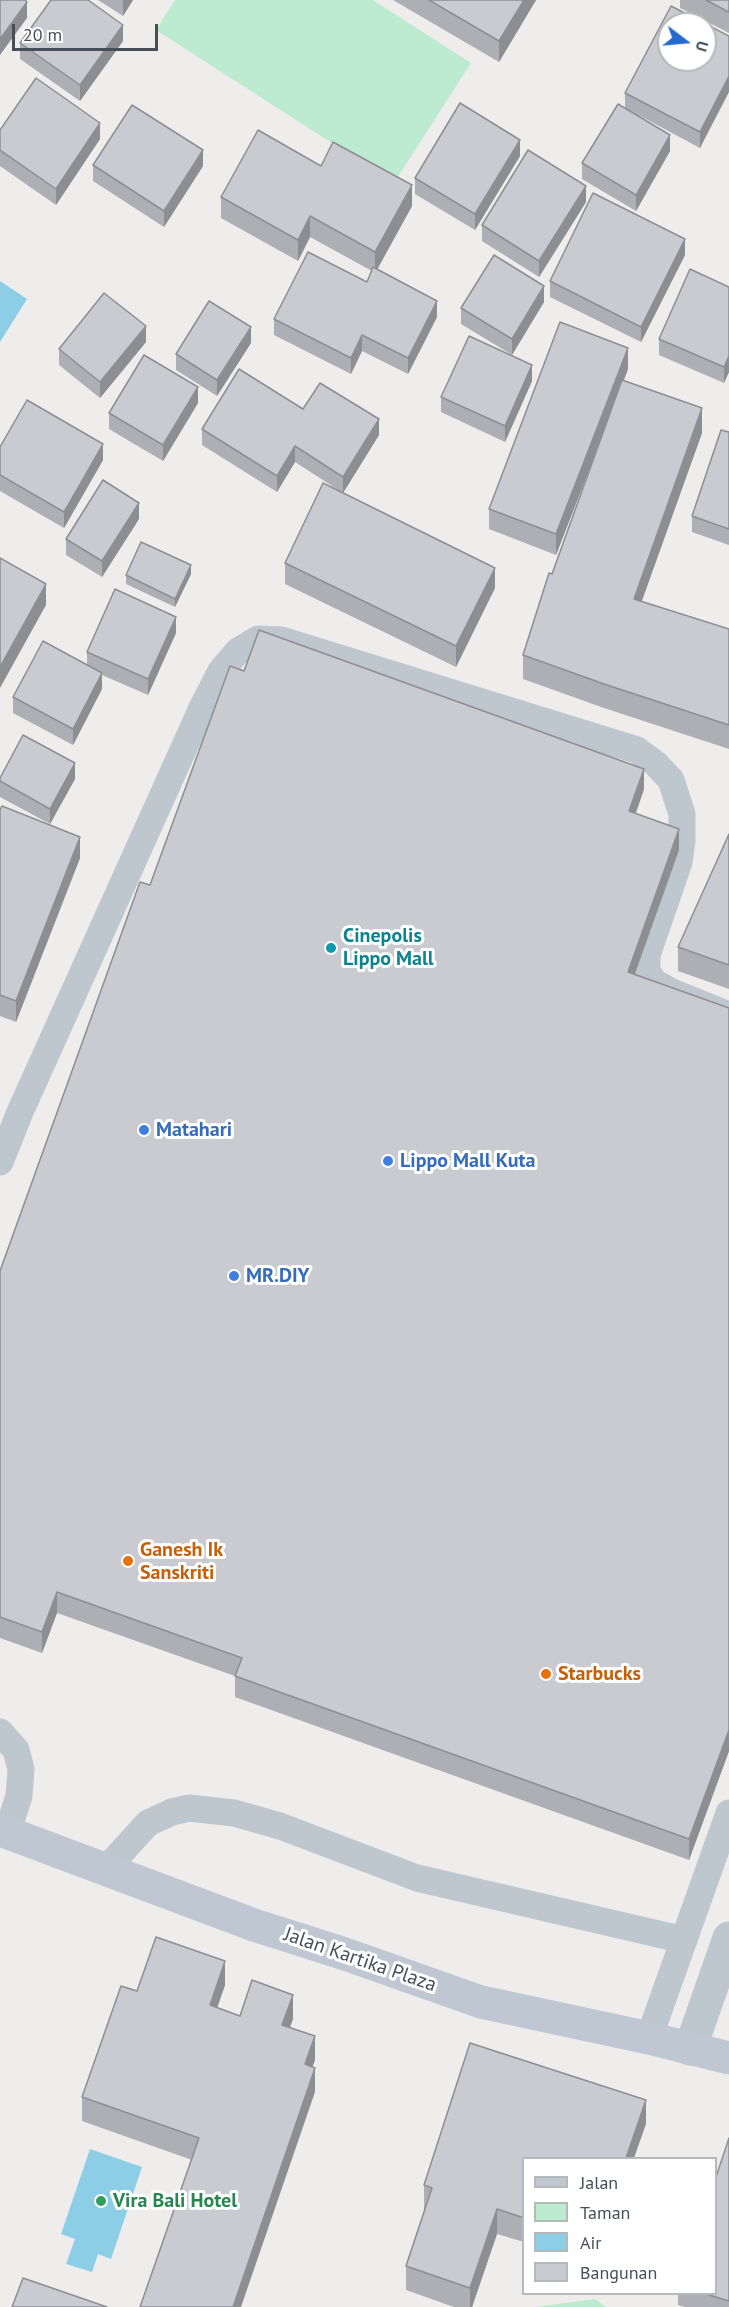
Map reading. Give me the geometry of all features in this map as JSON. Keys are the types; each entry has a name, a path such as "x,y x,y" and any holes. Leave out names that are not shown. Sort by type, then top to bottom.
{"main road":[{"name":"Jalan Kartika Plaza","path":"3,1831 254,1925 481,2002 649,2038 729,2058"}],"street":[{"path":"690,2049 729,1938"}],"lane":[{"path":"0,1162 20,1112 202,708 221,671 238,651 258,639 281,640 637,750 656,764 670,780 682,814 682,841 679,862 647,955 647,971 654,982 672,992 729,1015"},
{"path":"0,1732 16,1750 21,1769 19,1796 3,1831"},
{"path":"106,1869 148,1822 189,1808 234,1813 280,1826 417,1878 684,1940"},
{"path":"649,2038 729,1813"}],"green space":[{"path":"175,0 373,0 471,63 394,183 156,30"},
{"path":"595,2299 606,2307 535,2307"}],"water":[{"path":"0,281 27,299 0,342"},
{"name":"Vira Bali Hotel","path":"90,2149 142,2167 111,2259 98,2254 92,2272 66,2264 75,2239 61,2234"}],"building":[{"path":"0,0 25,0 27,2 0,39"},
{"path":"51,0 88,0 123,25 80,85 20,43"},
{"path":"429,0 524,0 499,41"},
{"path":"706,0 729,0 729,12"},
{"path":"671,6 683,12 668,12"},
{"path":"717,30 729,36 729,76 700,132 625,93 657,32 657,72 717,72"},
{"path":"36,78 100,123 56,189 0,150 0,130"},
{"path":"460,103 520,140 475,214 415,178"},
{"path":"618,104 670,135 636,195 582,163"},
{"path":"132,105 203,150 164,211 93,165"},
{"path":"258,130 321,166 333,142 412,185 375,252 310,216 298,240 221,197"},
{"path":"528,150 586,186 539,261 482,225"},
{"path":"593,193 685,239 641,327 550,281"},
{"path":"308,252 367,282 373,267 437,301 408,358 362,335 351,358 274,319"},
{"path":"494,255 544,286 512,339 461,308"},
{"path":"690,269 729,287 729,356 724,367 659,339"},
{"path":"104,293 146,326 100,382 59,349"},
{"path":"209,301 251,327 217,380 176,354"},
{"path":"560,322 628,348 556,534 489,509"},
{"path":"469,336 532,365 505,426 441,397"},
{"path":"144,355 198,387 163,445 109,413"},
{"path":"239,369 303,409 320,383 379,419 343,477 295,446 277,476 202,429"},
{"path":"622,380 702,408 634,599 729,629 729,725 523,655 549,573 552,574"},
{"path":"27,400 103,444 64,512 0,475 0,447"},
{"path":"721,430 729,432 729,529 692,516"},
{"path":"103,480 139,503 102,561 66,539"},
{"path":"323,483 495,568 456,646 285,563"},
{"path":"141,542 191,565 175,599 126,575"},
{"path":"0,558 46,584 0,667"},
{"path":"115,589 176,617 148,679 87,652"},
{"name":"Lippo Mall Kuta","path":"259,630 644,769 629,811 679,829 628,972 729,1008 729,1730 689,1839 235,1676 242,1658 57,1592 42,1632 0,1617 0,1271 140,882 150,885 230,666 244,671"},
{"path":"43,641 102,673 73,729 13,697"},
{"path":"23,735 75,763 50,809 0,781"},
{"path":"2,806 80,837 16,1001 0,995 0,810"},
{"path":"729,834 729,965 678,947"},
{"path":"156,1937 225,1961 210,2005 240,2016 252,1980 293,1995 282,2025 315,2036 305,2064 315,2068 233,2307 140,2307 199,2138 82,2097 121,1986 137,1991"},
{"path":"470,2043 646,2100 626,2157 522,2157 522,2217 497,2209 470,2288 406,2266 432,2188 424,2185"},
{"path":"729,2138 729,2301 709,2295 717,2295 717,2174"},
{"path":"23,2278 107,2307 12,2307"}],"place":[{"name":"Cinepolis Lippo Mall","path":"331,948"},
{"name":"Matahari","path":"144,1130"},
{"name":"Lippo Mall Kuta","path":"388,1161"},
{"name":"MR.DIY","path":"234,1276"},
{"name":"Ganesh Ik Sanskriti","path":"128,1561"},
{"name":"Starbucks","path":"546,1674"},
{"name":"Vira Bali Hotel","path":"101,2201"}]}
